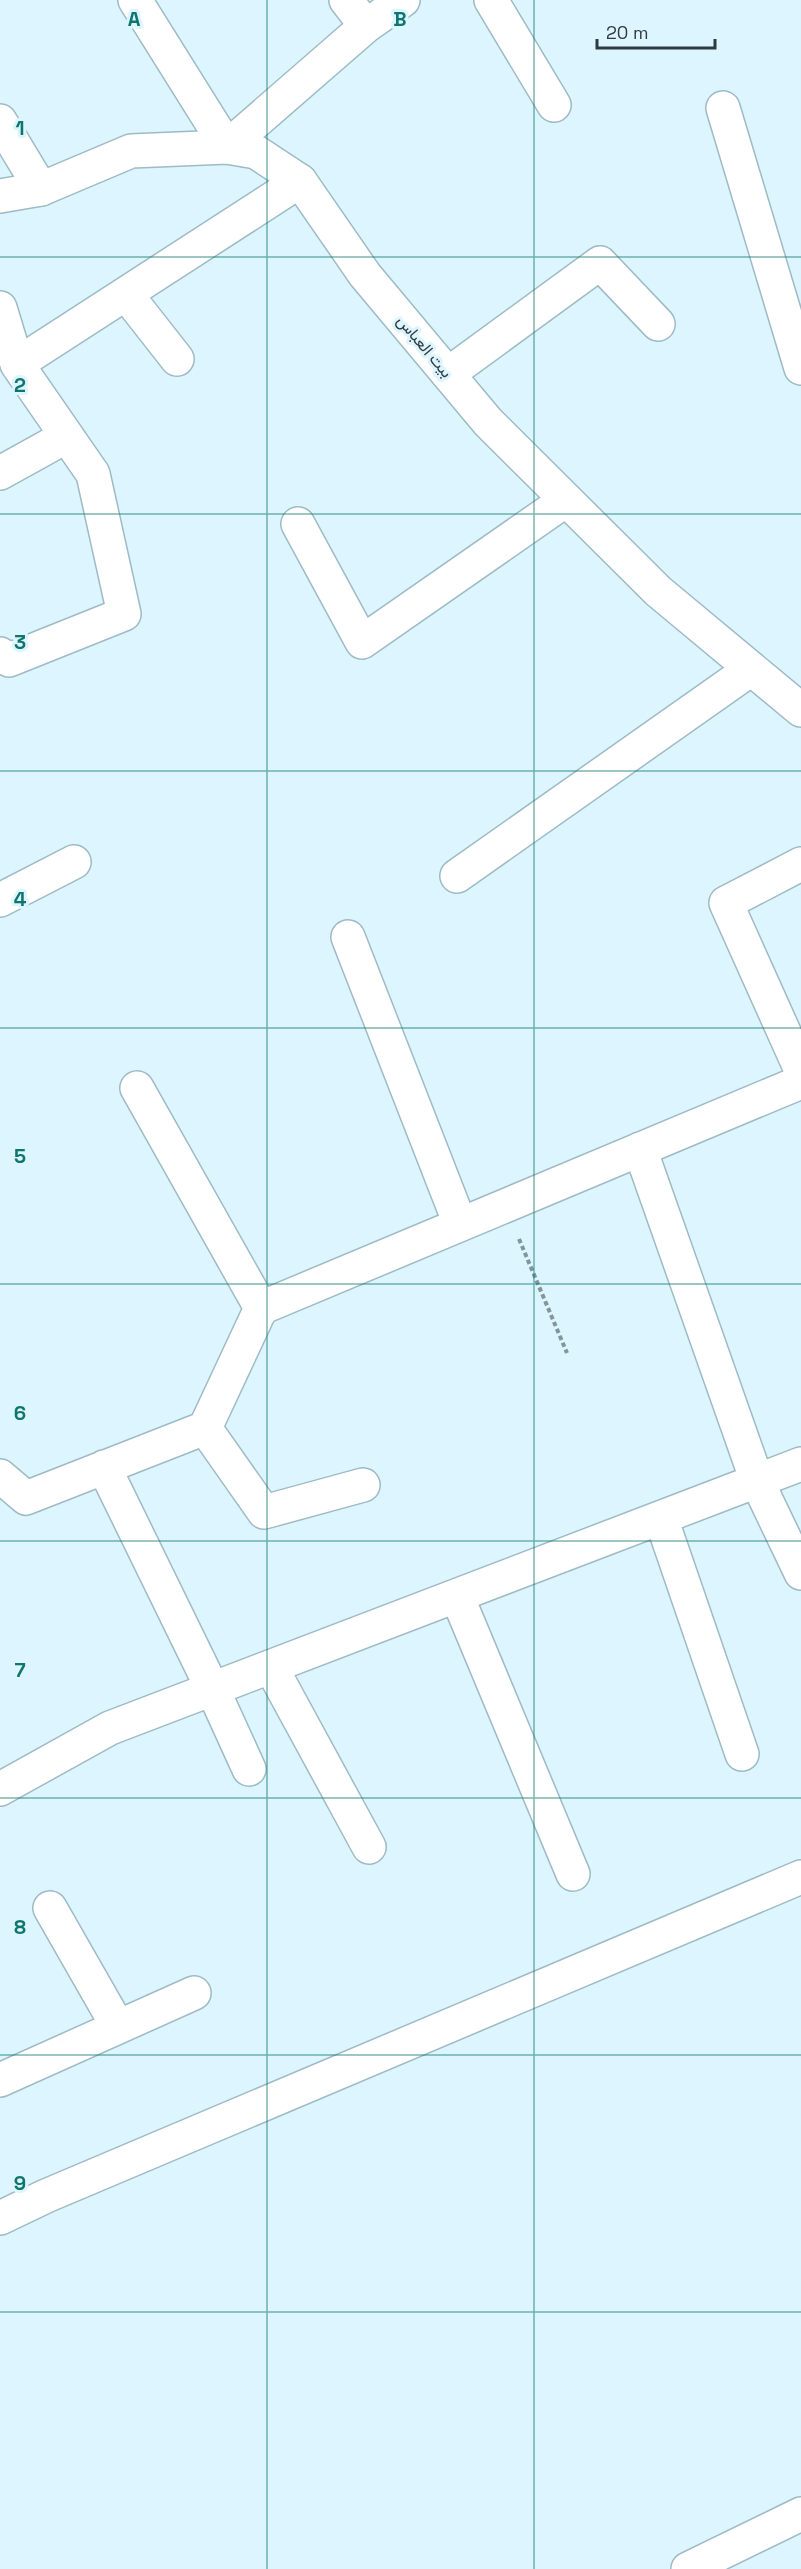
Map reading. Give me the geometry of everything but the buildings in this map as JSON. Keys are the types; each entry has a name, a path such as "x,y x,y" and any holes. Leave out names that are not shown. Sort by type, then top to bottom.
{"street":[{"path":"135,0 227,147 366,26 403,0"},
{"path":"346,0 366,26"},
{"path":"492,0 554,105"},
{"path":"723,108 800,358"},
{"path":"0,120 41,189"},
{"name":"بیت العباس","path":"0,196 41,189 131,151 227,147 256,152 300,181 365,275 488,422 658,591 801,710"},
{"path":"17,364 300,181"},
{"path":"448,374 600,263 658,324"},
{"path":"126,294 177,359"},
{"path":"0,308 17,364 93,474 124,614 9,660 0,654"},
{"path":"0,473 67,436"},
{"path":"298,524 362,642 566,500"},
{"path":"457,876 751,669"},
{"path":"0,900 74,862"},
{"path":"801,864 726,903 801,1070"},
{"path":"348,938 460,1224"},
{"path":"0,1476 26,1498 205,1428 261,1308 801,1082"},
{"path":"137,1088 261,1308"},
{"path":"640,1149 757,1481 801,1573"},
{"path":"205,1428 264,1512 363,1485"},
{"path":"0,1789 110,1728 801,1464"},
{"path":"104,1467 249,1769"},
{"path":"661,1518 742,1754"},
{"path":"457,1596 573,1874"},
{"path":"271,1667 369,1846"},
{"path":"0,2218 801,1877"},
{"path":"50,1908 118,2027"},
{"path":"0,2080 194,1993"},
{"path":"688,2569 801,2514"}],"path":[{"path":"505,1205 567,1353"}]}
